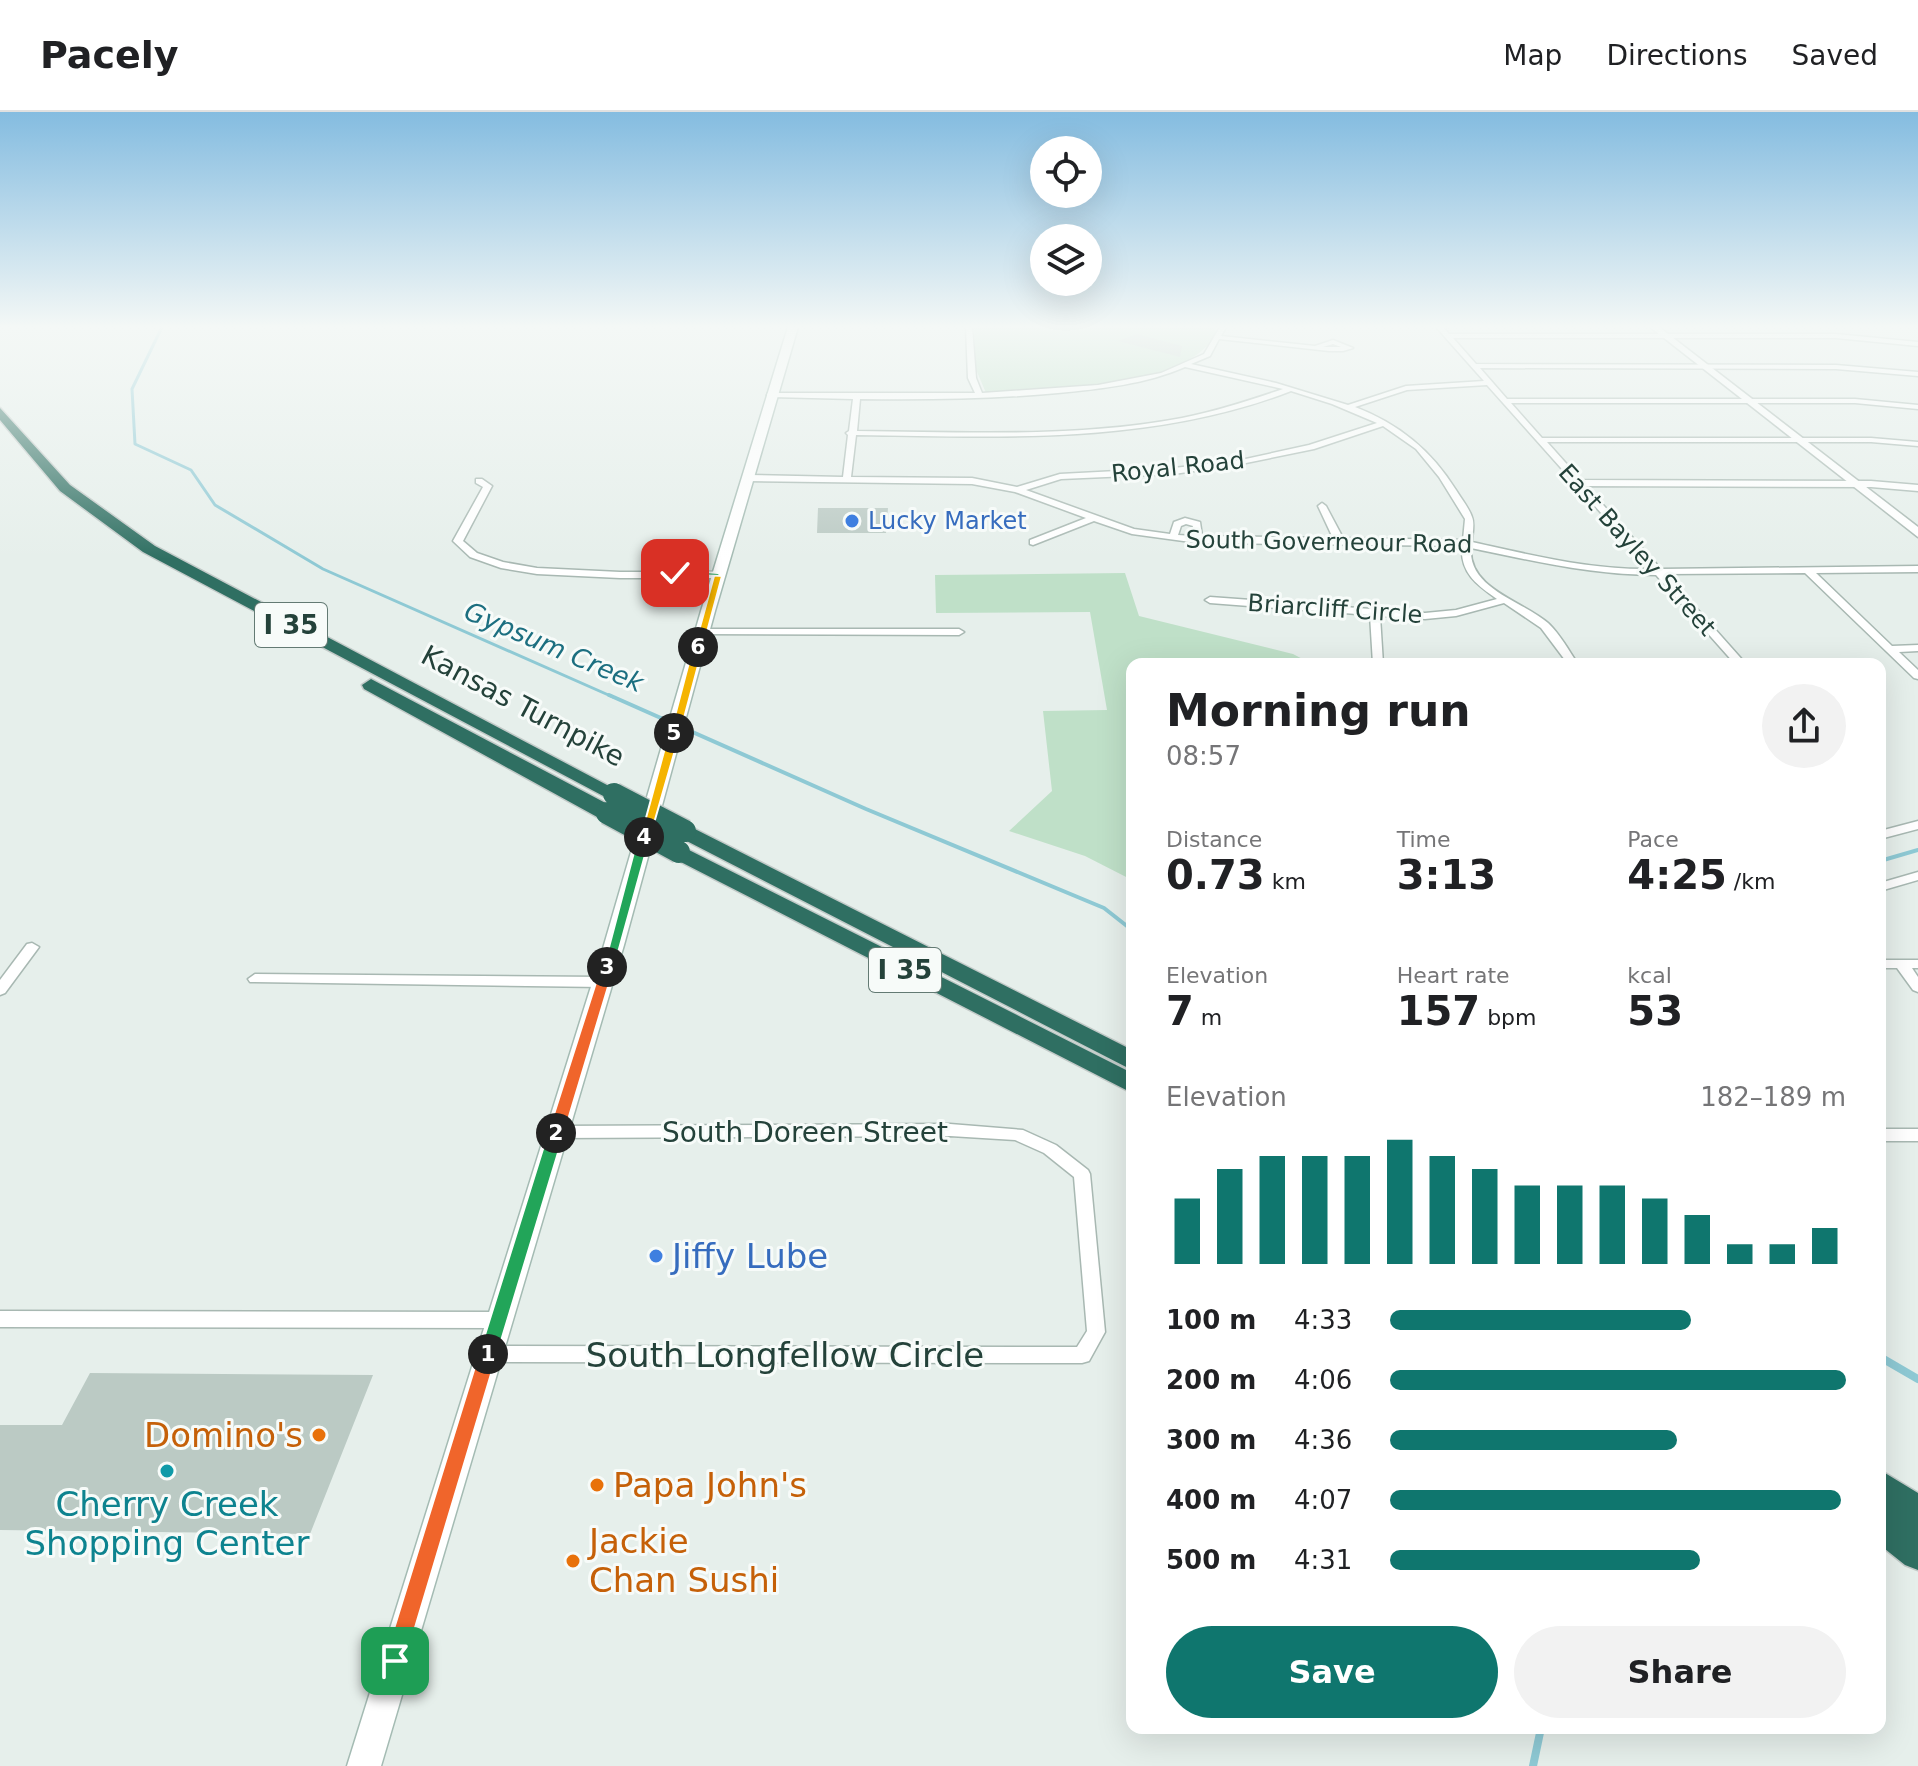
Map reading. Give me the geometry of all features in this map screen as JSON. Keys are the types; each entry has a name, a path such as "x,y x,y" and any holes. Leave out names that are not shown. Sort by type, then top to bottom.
{"highway":[{"name":"Kansas Turnpike","path":"0,412 65,488 149,549 611,804"},
{"name":"Kansas Turnpike","path":"0,437 52,497 122,550 682,841 1126,1081"},
{"name":"Kansas Turnpike","path":"682,841 1126,1058"},
{"path":"1886,1490 1918,1514"},
{"path":"1886,1528 1918,1553"}],"main road":[{"path":"364,1766 603,982 768,404"}],"street":[{"path":"847,478 855,404"},
{"path":"850,433 1050,433 1152,425 1216,414 1246,404"},
{"path":"1334,404 1383,423 1410,440 1427,458 1469,519 1467,565 1471,573 1545,626 1569,658"},
{"path":"1346,408 1357,404"},
{"name":"East Bayley Street","path":"1507,404 1735,658"},
{"path":"1753,404 1918,533"},
{"path":"1888,404 1918,407"},
{"name":"Royal Road","path":"1017,490 1060,477 1174,471 1241,462 1311,447 1383,423"},
{"path":"1538,440 1799,440 1918,444"},
{"name":"South Governeour Road","path":"747,478 959,479 1017,490 1132,531 1173,538 1468,543 1572,566 1656,572 1809,572"},
{"path":"479,481 488,486 458,541 476,559 525,571 718,575"},
{"path":"1577,483 1855,484 1918,488"},
{"path":"1322,506 1339,540"},
{"path":"1033,542 1093,518"},
{"path":"1173,538 1177,524 1185,521 1197,524 1198,540"},
{"path":"1809,572 1918,569"},
{"path":"1809,572 1918,577"},
{"path":"1809,572 1918,676"},
{"name":"Briarcliff Circle","path":"1210,600 1375,614 1442,615 1505,600"},
{"path":"1375,614 1378,658"},
{"path":"702,632 959,632"},
{"path":"1889,649 1918,648"},
{"path":"1886,833 1918,825"},
{"path":"1886,885 1918,876"},
{"path":"0,990 32,947"},
{"path":"1886,964 1918,964"},
{"path":"1901,964 1918,987"},
{"path":"255,979 603,982"},
{"name":"South Doreen Street","path":"556,1132 950,1130 1017,1134 1050,1149 1082,1174 1096,1332 1082,1355"},
{"path":"1886,1135 1918,1135"},
{"path":"0,1319 499,1320"},
{"name":"South Longfellow Circle","path":"488,1354 1082,1355"}],"green space":[{"path":"1125,573 1139,616 1301,658 1126,658 1126,877 1085,856 1009,831 1052,791 1043,711 1107,710 1090,612 936,613 935,575"}],"building":[{"name":"Lucky Market","path":"818,508 888,508 886,533 817,533"},
{"name":"Cherry Creek Shopping Center","path":"90,1373 373,1375 310,1534 0,1530 0,1425 62,1425"}],"waterway":[{"name":"Gypsum Creek","path":"133,404 135,444 191,470 215,505 323,569 613,697"},
{"name":"Gypsum Creek","path":"609,695 866,809 1104,908 1126,925"},
{"path":"1886,859 1918,850"},
{"name":"Gypsum Creek","path":"1886,1360 1918,1379"},
{"path":"1533,1766 1540,1734"}],"place":[{"name":"Lucky Market","path":"852,521"},
{"name":"Jiffy Lube","path":"656,1256"},
{"name":"Domino's","path":"319,1435"},
{"name":"Cherry Creek Shopping Center","path":"167,1471"},
{"name":"Papa John's","path":"597,1485"},
{"name":"Jackie Chan Sushi","path":"573,1561"}],"route":[{"path":"395,1661 614,945 718,575 675,573"}]}
